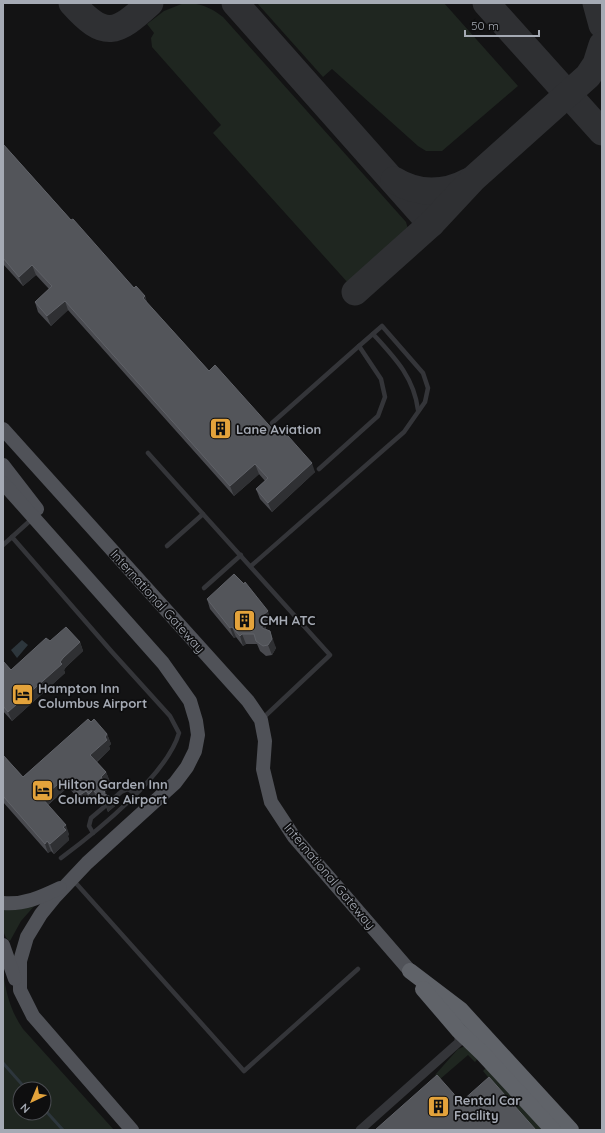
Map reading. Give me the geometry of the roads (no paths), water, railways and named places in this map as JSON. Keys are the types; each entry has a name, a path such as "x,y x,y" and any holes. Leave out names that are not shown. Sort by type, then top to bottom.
{"highway":[{"path":"410,972 430,998 459,1031 483,1054 553,1130"},
{"name":"International Gateway","path":"410,972 460,1009 571,1130"}],"main road":[{"name":"International Gateway","path":"3,429 248,701 261,720 265,741 263,769 271,802 294,837 410,972"},
{"path":"3,465 78,567"},
{"path":"3,483 163,663 182,687 190,701 196,721 198,735 187,767 175,783 69,882 41,914 27,936 20,961 20,990"},
{"path":"3,903 13,904 37,899 69,882"},
{"path":"3,945 28,1010 132,1130"}],"street":[{"path":"360,1130 459,1042 459,1031"}],"lane":[{"path":"251,566 404,432 425,402 428,388 423,373 382,326 272,423"},
{"path":"373,334 394,357 409,379 416,395 418,410"},
{"path":"319,469 378,416 385,397 381,379 359,346"},
{"path":"148,453 330,655 261,720"},
{"path":"167,546 203,514"},
{"path":"3,545 34,517"},
{"path":"12,537 176,724 179,733 176,744 162,766 136,794 93,833 61,858"},
{"path":"204,588 241,555"},
{"path":"111,801 121,792 128,789 136,794"},
{"path":"93,833 89,826 91,818 104,807"},
{"path":"69,882 244,1071 358,969"}],"waterway":[{"path":"3,1063 19,1081"},
{"path":"52,1118 63,1130"}],"place":[{"name":"Lane Aviation","path":"221,429"},
{"name":"CMH ATC","path":"245,620"},
{"name":"Hampton Inn Columbus Airport","path":"22,695"},
{"name":"Hilton Garden Inn Columbus Airport","path":"43,791"},
{"name":"Rental Car Facility","path":"438,1107"}]}
